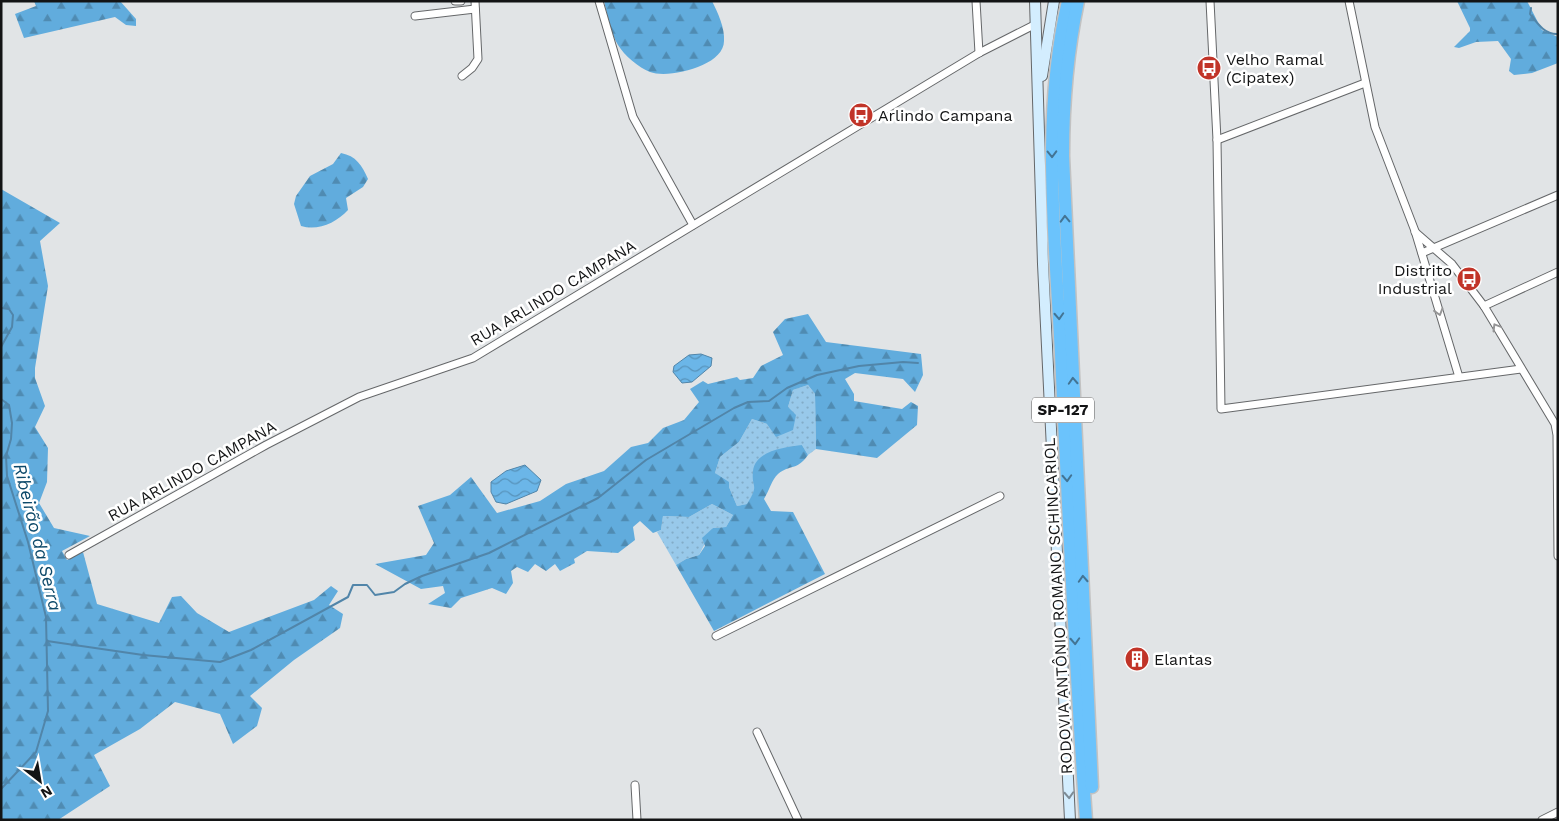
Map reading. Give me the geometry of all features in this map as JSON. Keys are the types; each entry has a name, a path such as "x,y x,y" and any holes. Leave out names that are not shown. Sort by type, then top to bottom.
{"highway":[{"name":"RODOVIA ANTÔNIO ROMANO SCHINCARIOL","path":"1068,1 1055,75 1052,148 1069,528 1086,820"},
{"name":"RODOVIA ANTÔNIO ROMANO SCHINCARIOL","path":"1078,1 1070,40 1063,100 1063,156 1094,820"}],"street":[{"path":"455,1 461,1"},
{"path":"599,1 635,122 693,225"},
{"path":"976,1 979,53"},
{"path":"1035,1 1043,264 1070,820"},
{"path":"1038,99 1054,1"},
{"path":"1210,1 1217,140 1221,409 1521,369"},
{"path":"1349,1 1379,140 1415,231 1459,378"},
{"path":"415,16 475,5 478,60 462,76"},
{"name":"RUA ARLINDO CAMPANA","path":"69,555 266,445 359,397 473,358 979,53 1036,24"},
{"path":"1217,140 1366,83"},
{"path":"1422,253 1558,195"},
{"path":"1415,231 1452,264 1484,306 1551,415 1557,435 1558,556"},
{"path":"1484,306 1558,272"},
{"path":"716,636 1000,496"},
{"path":"757,732 798,820"},
{"path":"635,785 637,820"},
{"path":"1542,820 1558,812"}],"shaded area":[{"path":"808,385 815,394 816,449 808,455 802,445 753,471 756,488 748,504 737,506 729,487 715,473 720,457 739,442 752,419 767,424 788,407 793,390"},
{"path":"712,504 733,515 726,527 713,528 699,555 686,559 676,565 657,532 661,530 663,516 689,517"}],"green space":[{"path":"34,1 120,1 136,19 136,26 126,25 115,17 24,38 15,14 36,6"},
{"path":"604,1 712,1 722,26 724,41 722,50 706,64 682,72 659,74 650,72 632,61 618,45 611,30"},
{"path":"1457,1 1527,1 1542,30 1558,37 1558,63 1532,73 1514,75 1509,71 1511,59 1498,41 1476,42 1459,48 1454,47 1470,31"},
{"path":"341,153 351,156 358,162 368,179 363,187 346,198 348,210 338,219 320,227 301,226 294,204 296,196 310,176 333,164"},
{"path":"1,189 60,223 40,241 48,286 35,378 45,406 35,427 48,448 47,482 39,503 54,528 90,536 62,551 67,560 83,552 97,604 159,623 172,597 181,596 197,613 229,632 314,600 331,586 338,591 329,605 343,614 340,628 294,660 250,696 262,708 257,726 233,744 220,714 175,702 140,729 94,755 110,786 58,820 1,820"},
{"path":"808,314 826,342 921,354 923,375 915,392 903,379 855,373 845,379 854,394 854,401 902,409 911,402 918,406 917,425 877,458 816,449 815,394 808,385 793,390 788,407 796,415 793,430 776,437 767,424 752,419 739,442 720,457 715,473 729,482 729,487 737,506 747,504 751,497 754,489 753,471 759,458 773,451 802,445 808,455 797,465 778,474 764,499 771,511 793,512 825,574 714,631 676,565 686,559 699,555 705,546 702,538 713,528 726,527 733,515 712,504 689,517 663,516 661,530 653,533 640,521 633,527 635,540 618,553 587,551 574,559 575,563 560,571 555,564 546,571 535,564 528,572 517,567 511,571 513,583 506,594 492,588 461,598 451,608 428,604 445,593 443,586 421,589 375,564 426,555 434,543 418,506 450,495 471,477 497,513 540,501 566,484 604,471 631,447 648,443 663,428 684,420 699,402 690,389 703,381 708,384 737,377 740,380 753,378 761,366 783,355 773,332 785,319"}],"water":[{"path":"701,354 712,358 711,366 692,382 682,383 673,372 674,366 689,355"},
{"path":"525,465 541,480 537,491 506,504 496,502 491,492 491,482 506,471"}],"waterway":[{"path":"1531,8 1530,14 1542,28 1549,33 1558,34"},
{"name":"Ribeirão da Serra","path":"1,308 9,309 13,315 12,327 1,347"},
{"path":"47,641 143,655 220,662 251,650 348,597 353,585 367,585 375,595 394,592 422,576 489,553 598,498 646,460 734,408 748,402 769,401 787,388 817,375 859,366 903,362 918,363"},
{"name":"Ribeirão da Serra","path":"1,399 9,405 12,423 11,439 6,456 7,476 28,542 46,617 48,711 36,752 1,789"}],"place":[{"name":"Velho Ramal (Cipatex)","path":"1209,68"},
{"name":"Arlindo Campana","path":"861,115"},
{"name":"Distrito Industrial","path":"1469,279"},
{"name":"Elantas","path":"1137,659"}]}
